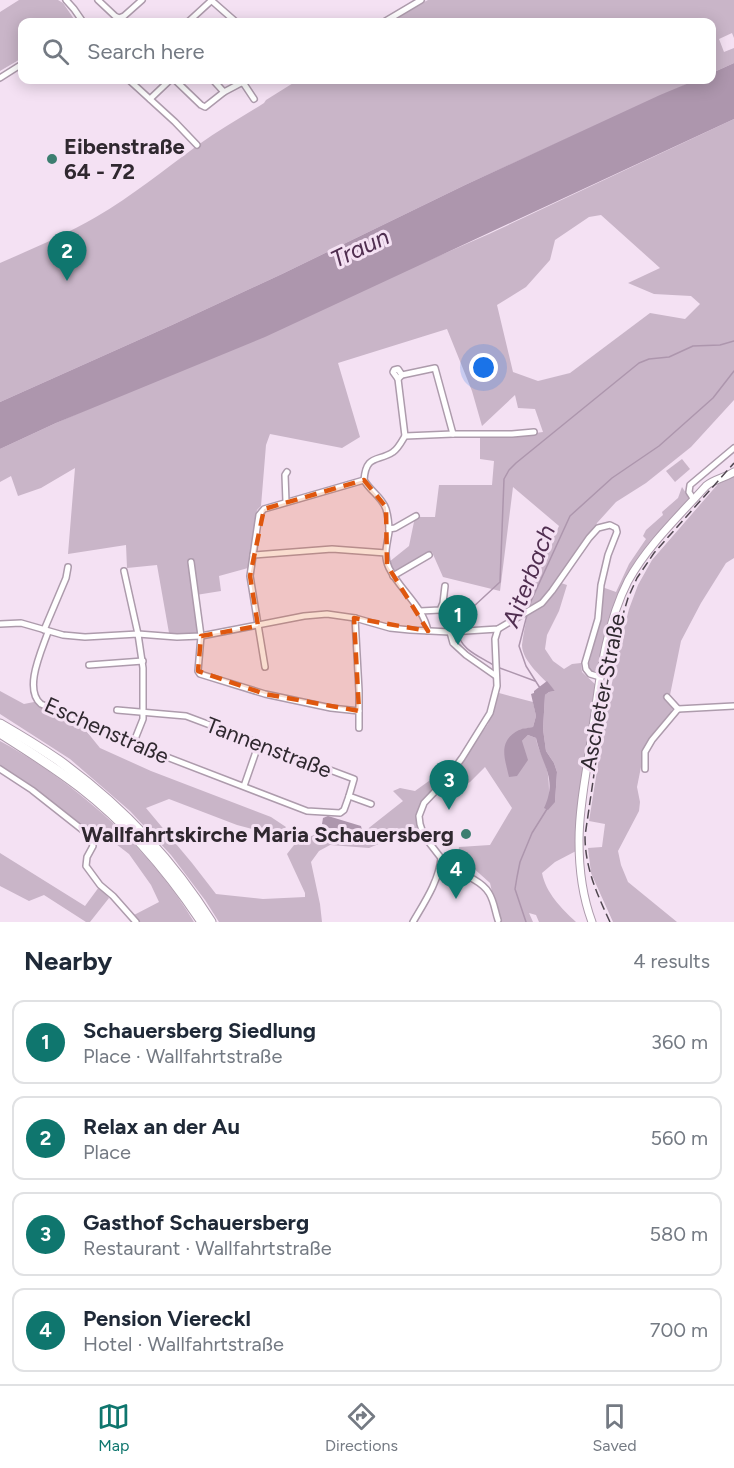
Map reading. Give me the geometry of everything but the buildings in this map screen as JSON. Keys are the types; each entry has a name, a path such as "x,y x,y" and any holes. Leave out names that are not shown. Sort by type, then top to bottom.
{"highway":[{"path":"0,724 55,758 117,808 142,832 171,866 211,922"},
{"path":"0,733 63,774 101,804 166,871 201,922"}],"main road":[{"name":"Ascheter Straße","path":"592,922 586,904 579,851 579,832 600,677 612,621 627,583 646,554 710,483 734,472"}],"street":[{"path":"98,0 119,18 142,0"},
{"path":"192,18 212,0 232,18"},
{"path":"391,18 421,0"},
{"path":"68,1 80,18"},
{"path":"0,78 18,67"},
{"path":"133,84 197,145"},
{"path":"150,99 166,84"},
{"path":"180,84 204,107 239,84"},
{"path":"217,84 224,92"},
{"path":"244,84 254,99"},
{"path":"428,631 420,611 387,565 389,529 387,514 384,504 364,480 364,472 374,458 394,451 405,436 400,377 435,368 453,434"},
{"path":"405,436 534,432"},
{"path":"694,500 689,492 690,485 734,448"},
{"path":"286,502 285,475 287,472"},
{"path":"265,667 249,576 259,515 264,509 364,480"},
{"path":"389,529 416,516"},
{"path":"0,624 21,623 63,635 85,637 138,634 177,637 201,636 316,614 338,615 390,627 428,631 463,632 498,628 542,603 589,538 598,528 610,525 616,528 617,532 608,555 601,585 598,619 585,663 590,674 600,677"},
{"path":"253,555 332,549 386,553"},
{"path":"393,576 429,555"},
{"path":"191,562 201,636 198,671 200,674 265,694 331,708 359,711"},
{"path":"46,631 68,567"},
{"path":"124,571 143,661 143,719 133,744"},
{"path":"420,611 440,610 445,586"},
{"path":"355,618 359,728"},
{"path":"498,628 495,639 495,697 490,713 462,758 445,781 424,803 419,816 424,836 441,861 480,882 488,890 498,920"},
{"name":"Eschenstraße","path":"46,631 33,683 36,700 48,708 133,744 307,811 340,813 344,810 349,796"},
{"path":"452,632 453,643 466,655 496,674"},
{"path":"89,665 143,661"},
{"path":"667,697 680,709"},
{"path":"645,769 645,752 652,740 680,709 734,706"},
{"name":"Tannenstraße","path":"117,710 186,716 259,743 354,779 349,796 370,804"},
{"path":"244,786 259,743"},
{"path":"0,769 47,801 89,835 93,846 87,857 86,866 100,885 136,922"},
{"path":"412,922 433,884 441,861"}],"highlighted area":[{"path":"364,480 386,507 387,565 428,631 354,618 359,711 265,694 198,671 201,636 258,626 250,576 264,509"}],"shaded area":[{"path":"19,0 58,0 63,3 73,18 18,18 18,60 0,71 0,12"},
{"path":"428,0 734,0 734,38 732,33 719,39 724,52 734,48 734,63 716,71 716,18 393,18"},
{"path":"292,84 687,84 465,185 172,325 0,402 0,263 60,236 109,209 206,139"},
{"path":"734,119 734,400 691,447 646,483 616,502 597,523 558,582 567,585 559,611 547,635 545,649 553,661 564,669 572,664 581,663 582,672 596,685 576,851 555,862 542,873 551,894 576,922 539,922 536,915 529,913 533,922 499,922 490,883 471,866 470,856 458,854 459,847 490,845 512,808 485,767 470,782 452,792 445,786 488,724 499,693 533,702 536,716 533,727 519,730 522,741 528,735 536,738 547,770 549,796 555,802 557,772 546,751 543,729 545,695 555,691 530,664 523,651 527,617 521,608 559,526 513,487 500,591 443,577 432,552 395,572 389,562 409,546 415,517 435,517 439,485 492,485 494,461 480,459 480,436 512,436 543,432 535,409 518,408 515,395 482,426 472,391 447,329 338,363 360,437 342,448 270,434 266,445 261,506 257,510 248,568 219,576 221,591 196,595 200,634 169,633 157,565 127,568 126,545 68,554 75,468 41,488 18,496 11,476 0,482 0,449 489,234","holes":["601,215 660,268 628,283 654,294 691,296 700,304 685,319 650,313 570,373 538,381 513,372 497,305 526,287 550,260 555,240 589,217"]},
{"path":"682,459 690,469 675,482 666,471"},
{"path":"734,476 734,558 726,563 681,641 670,695 666,698 673,707 669,717 642,752 637,787 639,811 618,851 628,882 677,922 613,922 591,873 588,848 602,847 605,824 589,821 608,702 629,609 638,585 652,560 718,484"},
{"path":"682,487 690,499 623,584 610,617 597,670 592,672 588,667 600,617 602,587 616,592 629,564 646,539 643,536 646,530 678,498"},
{"path":"0,691 24,704 34,702 83,727 100,748 151,771 271,817 286,827 278,836 237,825 169,799 146,808 216,894 263,899 305,897 287,854 301,836 309,837 329,829 365,831 403,801 393,791 400,788 415,791 440,773 445,776 418,811 418,826 425,845 414,835 405,833 369,848 330,845 319,851 311,862 322,922 219,922 171,855 130,811 70,759 0,714"},
{"path":"0,741 56,776 109,819 156,868 194,922 131,922 134,915 159,902 151,885 129,854 103,834 99,839 26,782 0,766"},
{"path":"0,853 85,906 99,887 109,898 90,922 86,922 44,895 29,901 0,886"}],"water":[{"name":"Traun","path":"734,63 734,119 265,337 56,423 0,449 0,402 282,274 465,185 660,95 686,84 716,84 716,71"},
{"path":"547,681 555,691 545,695 543,729 546,751 557,772 555,802 548,810 544,808 550,788 548,772 536,738 528,735 522,741 528,760 517,776 509,777 504,751 512,734 521,729 533,727 536,716 531,694"},
{"path":"328,816 361,826 362,830 328,828 322,824 323,818"}],"waterway":[{"path":"460,628 472,608 500,582 504,479 509,470 639,363 649,359 669,357 693,346 720,345 734,341"},
{"name":"Aiterbach","path":"529,608 570,516 612,478 659,446 713,398 734,371"},
{"name":"Aiterbach","path":"527,615 519,646 526,666 540,688"},
{"path":"459,633 460,639 467,648 493,665"},
{"path":"497,667 535,681"},
{"name":"Aiterbach","path":"526,922 515,889 517,877 520,862 532,833 547,809"}],"railway":[{"path":"610,922 589,870 585,836 615,641 628,598 637,578 654,553 734,463"}],"place":[{"name":"Eibenstraße 64 - 72","path":"52,159"},
{"name":"Relax an der Au","path":"67,281"},
{"name":"Schauersberg Siedlung","path":"458,645"},
{"name":"Gasthof Schauersberg","path":"449,810"},
{"name":"Wallfahrtskirche Maria Schauersberg","path":"466,834"},
{"name":"Pension Viereckl","path":"456,899"}]}
